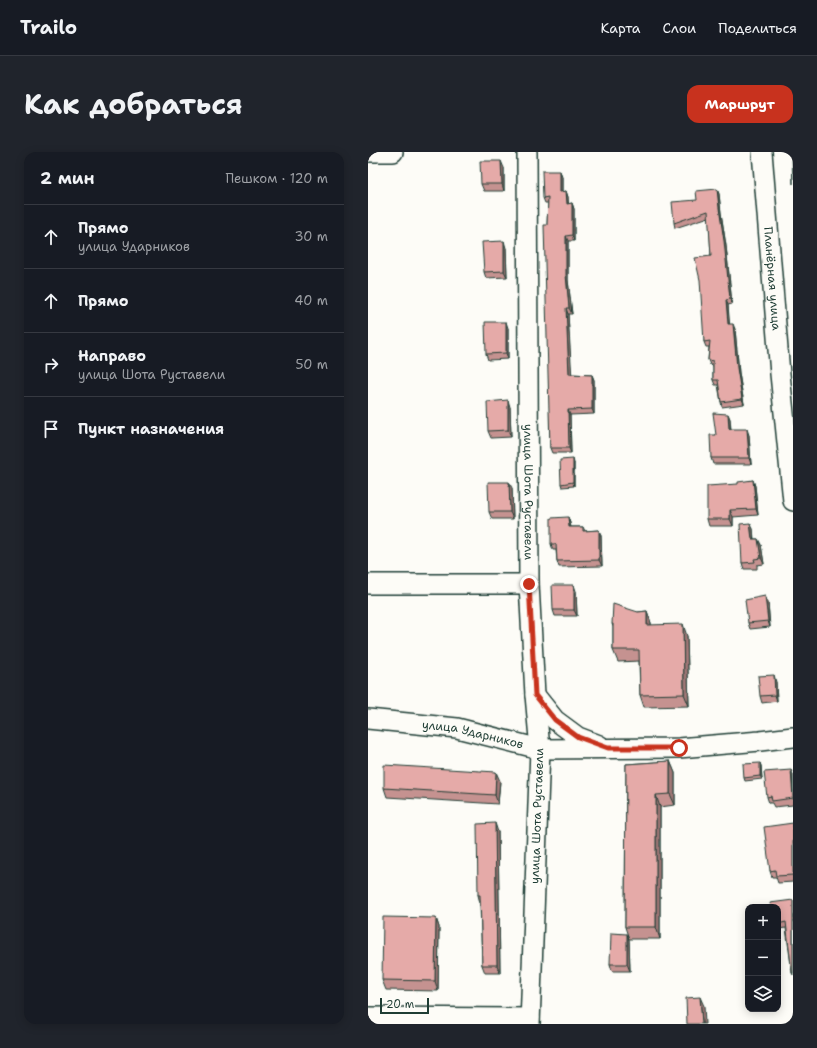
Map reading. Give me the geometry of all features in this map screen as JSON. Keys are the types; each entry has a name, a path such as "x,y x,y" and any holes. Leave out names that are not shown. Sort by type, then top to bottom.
{"street":[{"path":"368,152 393,152"},
{"name":"улица Шота Руставели","path":"527,152 529,584 535,695 540,749 530,1021"},
{"name":"Планёрная улица","path":"762,152 780,374 793,501"},
{"path":"368,584 529,584"},
{"path":"535,695 555,720 578,737 608,748"},
{"name":"улица Ударников","path":"368,719 457,728 540,749 679,748 760,741 793,736"},
{"path":"368,1018 530,1021"}],"building":[{"path":"792,158 793,158 793,184"},
{"path":"480,161 501,161 502,184 481,184"},
{"path":"542,171 560,171 560,192 566,191 567,204 572,203 572,235 566,236 566,275 569,308 566,308 569,374 592,375 592,409 568,410 569,448 550,448 544,225 547,225 548,197 543,198"},
{"path":"717,189 730,299 726,300 728,324 733,324 737,368 742,399 721,402 718,380 713,380 713,361 708,360 710,341 704,342 700,280 695,258 711,256 708,211 674,223 672,202 697,200 696,191"},
{"path":"504,241 504,271 484,272 482,242"},
{"path":"485,322 506,322 506,353 486,354"},
{"path":"508,400 508,430 488,431 487,402"},
{"path":"713,413 728,414 729,429 747,429 749,458 711,458 710,435 716,435"},
{"path":"573,459 573,482 561,484 560,460"},
{"path":"753,480 756,509 730,510 730,519 707,519 707,486 738,484 738,482"},
{"path":"488,482 509,482 510,512 489,512"},
{"path":"568,517 569,527 583,527 583,531 599,530 599,560 557,561 556,544 551,544 551,518"},
{"path":"750,523 752,539 758,539 761,558 754,559 755,562 742,563 740,524"},
{"path":"552,585 574,585 574,610 553,610"},
{"path":"765,596 768,621 748,623 745,600"},
{"path":"613,604 638,612 647,611 647,625 683,624 684,694 640,695 639,650 613,650"},
{"path":"774,675 775,695 760,696 758,676"},
{"path":"670,761 670,794 656,795 656,927 625,927 626,764"},
{"path":"760,763 760,776 744,778 743,764"},
{"path":"384,765 496,772 495,795 384,788"},
{"path":"791,770 793,798 772,801 771,796 767,797 764,772"},
{"path":"495,823 497,965 482,965 480,895 478,895 477,824"},
{"path":"793,823 793,875 776,876 775,870 770,871 764,827"},
{"path":"793,900 793,973 786,922 781,923 781,904 770,903"},
{"path":"383,917 436,918 435,981 382,980"},
{"path":"611,933 627,934 627,964 610,964"},
{"path":"700,997 702,1024 687,1024 686,998"}],"route":[{"path":"529,584 535,695 555,720 578,737 608,748 679,748"}]}
